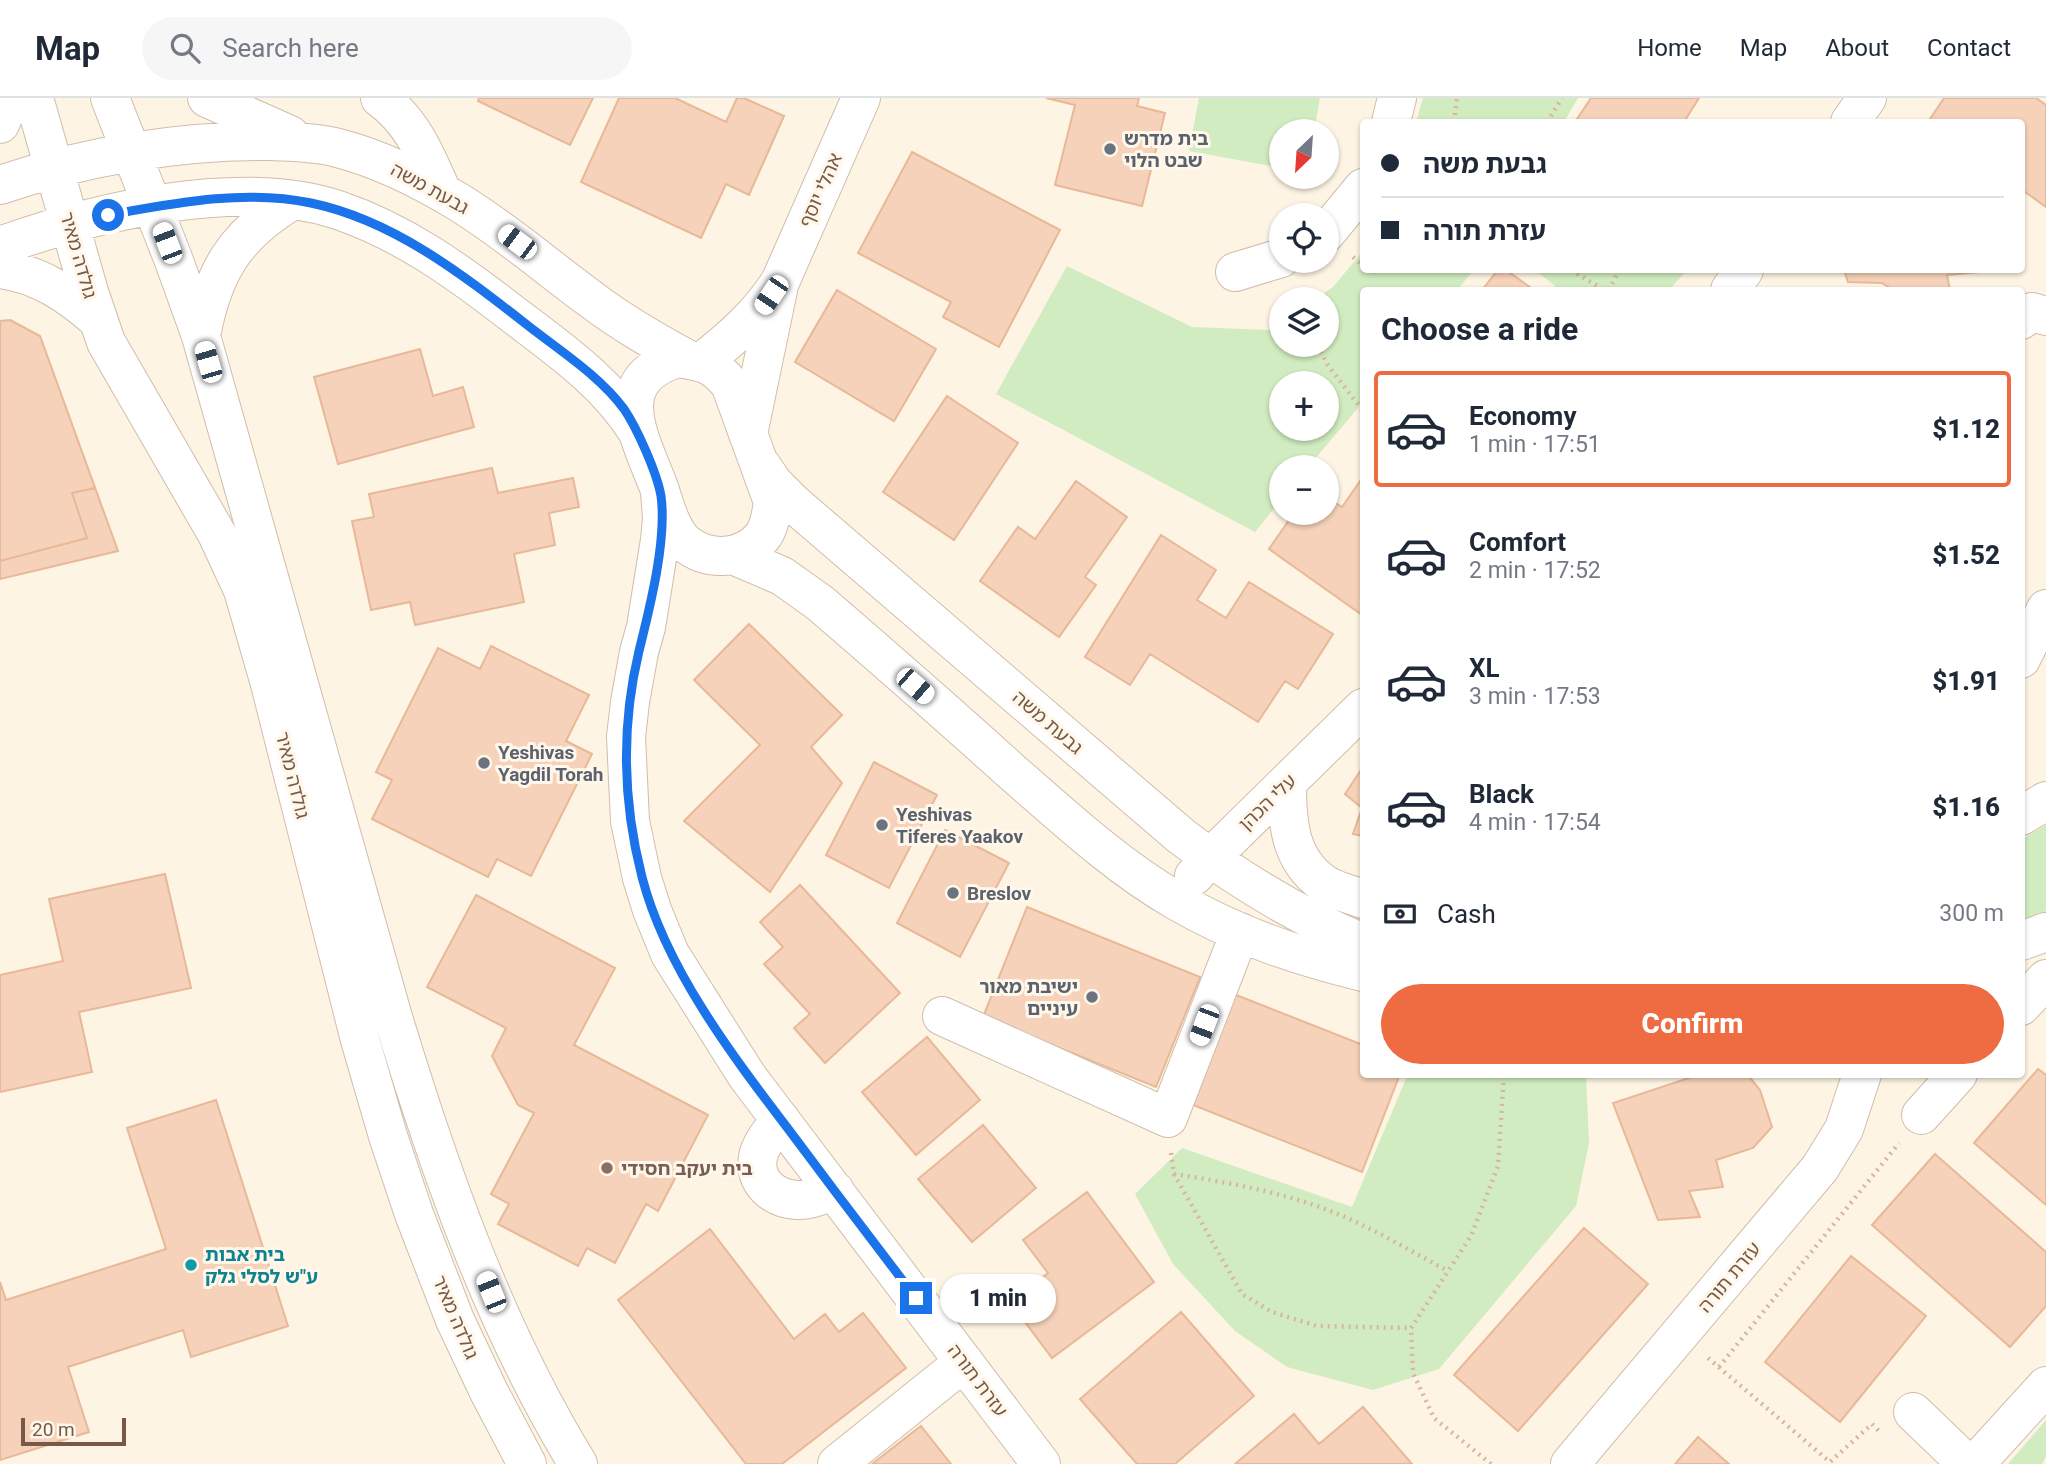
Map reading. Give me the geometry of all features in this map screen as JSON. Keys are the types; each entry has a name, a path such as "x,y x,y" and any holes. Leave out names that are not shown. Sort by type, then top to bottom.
{"street":[{"path":"0,124 11,98"},
{"name":"גולדה מאיר","path":"34,98 97,319 106,342 230,557 243,590 274,698 360,1040 388,1136 414,1214 455,1320 527,1464"},
{"name":"גולדה מאיר","path":"110,98 201,336 388,1000 423,1115 500,1316 557,1430 578,1464"},
{"path":"207,98 270,128 316,144"},
{"path":"380,98 404,118 442,192"},
{"path":"1392,119 1397,98"},
{"path":"1852,119 1867,98"},
{"name":"אהלי יוסף","path":"780,282 859,99"},
{"name":"גבעת משה","path":"0,186 54,168 130,154 222,142 316,144 360,154 389,165 442,192 497,227 594,302 635,329 718,370 730,384 755,449 774,484 793,503 1181,836 1242,880 1285,905 1360,942"},
{"path":"1339,217 1360,192"},
{"path":"0,246 69,223 153,207 230,197 293,200 325,207 360,218 419,247 462,276 560,350 605,388 623,408 637,431"},
{"path":"201,336 213,286 234,250 258,225 293,200"},
{"path":"1235,271 1269,261"},
{"path":"0,270 24,274 47,283 97,319"},
{"path":"780,282 762,309 731,339 695,360 678,358 661,363 646,374 636,389 633,414 637,431 674,527 684,542 699,552 725,556 782,576 820,603 1079,831 1124,866 1174,899 1267,945 1360,971"},
{"path":"755,449 780,282"},
{"path":"2025,317 2032,312 2046,316"},
{"name":"עזרת תורה","path":"646,627 657,604 680,573 695,562 749,548 762,536 771,520 773,502 755,449"},
{"name":"עזרת תורה","path":"660,492 660,540 626,737 630,821 642,878 670,954 747,1076 1041,1464"},
{"path":"2025,651 2046,609"},
{"name":"עלי הכהן","path":"1174,899 1210,858 1360,711"},
{"path":"1287,784 1290,836 1301,862 1324,883 1360,899"},
{"path":"2025,814 2046,801"},
{"path":"942,1016 1168,1118 1240,932"},
{"path":"2025,940 2046,932"},
{"path":"2025,1002 2046,979"},
{"name":"עזרת תורה","path":"1570,1464 1821,1168 1844,1129 1861,1078"},
{"path":"1921,1115 1954,1078"},
{"path":"780,1119 758,1156 758,1174 767,1191 799,1201 835,1191"},
{"path":"837,1464 964,1362"},
{"path":"1975,1464 2046,1386"},
{"path":"1901,1426 1967,1464"}],"path":[{"path":"1454,119 1457,98"},
{"path":"1549,119 1562,98"},
{"path":"1575,273 1601,287"},
{"path":"1324,357 1360,407"},
{"path":"1491,1464 1434,1418 1413,1373 1411,1328 1471,1236 1498,1166 1504,1078"},
{"path":"1719,1367 1921,1115"},
{"path":"1168,1118 1174,1174 1242,1294 1272,1311 1317,1326 1411,1328"},
{"path":"1174,1174 1239,1184 1297,1200 1360,1224 1448,1271"},
{"path":"1680,1334 1830,1462 1871,1424 1901,1426"}],"green space":[{"path":"1199,98 1320,98 1316,119 1269,119 1269,166 1189,151"},
{"path":"1423,98 1578,98 1566,119 1417,119"},
{"path":"1360,255 1360,273 1471,273 1460,287 1360,287 1360,406 1339,430 1339,371 1269,371 1269,441 1330,441 1318,455 1269,455 1269,515 1255,532 996,394 1067,266 1192,327 1269,330 1269,357 1339,357 1339,287 1333,287"},
{"path":"1539,273 1684,273 1672,287 1556,287"},
{"path":"2046,825 2046,911 2025,919 2025,838"},
{"path":"1406,1078 1586,1078 1589,1143 1576,1206 1439,1369 1373,1390 1287,1367 1235,1331 1173,1264 1135,1194 1182,1148 1352,1207"},
{"path":"2046,1420 2046,1457 2042,1464 2008,1464"}],"building":[{"path":"479,98 593,98 570,145 478,101"},
{"path":"619,98 675,98 726,122 737,98 744,98 784,116 749,195 726,184 701,238 581,182"},
{"name":"בית מדרש שבט הלוי","path":"1046,98 1139,98 1137,106 1165,113 1142,206 1055,185 1075,105"},
{"path":"1591,98 1699,98 1686,119 1577,119"},
{"path":"1944,98 2036,98 2046,105 2046,207 2025,192 2025,119 1930,119"},
{"path":"912,152 1060,230 999,347 943,317 951,302 858,253"},
{"path":"1496,273 1510,273 1530,287 1484,287"},
{"path":"1845,273 1969,273 1947,275 1949,287 1888,287 1882,283 1848,282"},
{"path":"837,290 936,349 894,421 795,362"},
{"path":"10,320 40,336 118,551 0,579 0,321"},
{"path":"10,320 40,336 95,488 72,493 87,538 0,561 0,321"},
{"path":"420,349 433,396 463,387 474,427 338,464 314,377"},
{"path":"947,396 1018,443 954,540 883,492"},
{"path":"492,468 498,493 573,478 579,507 549,513 555,545 514,554 524,602 415,625 410,602 371,610 352,521 374,517 369,494"},
{"path":"1076,481 1127,517 1085,577 1096,585 1059,637 980,581 1018,527 1035,539"},
{"path":"1360,481 1360,614 1269,549 1286,525 1339,525 1339,505 1342,507"},
{"path":"1161,535 1216,570 1197,600 1226,618 1249,582 1333,634 1298,689 1285,681 1258,722 1150,654 1130,685 1085,657"},
{"path":"749,624 842,715 811,747 842,783 770,892 684,821 760,745 694,680"},
{"name":"Yeshivas Yagdil Torah","path":"491,646 589,695 566,741 592,754 531,876 497,859 488,877 372,819 392,780 376,772 438,648 480,669"},
{"name":"Yeshivas Tiferes Yaakov","path":"874,762 937,795 889,888 826,855"},
{"path":"1360,772 1360,806 1345,794"},
{"path":"1360,814 1360,835 1353,834"},
{"name":"Breslov","path":"945,830 1009,863 960,957 897,923"},
{"path":"165,874 191,988 79,1012 92,1072 0,1092 0,975 63,961 49,899"},
{"path":"800,885 900,993 825,1063 794,1028 810,1014 764,964 783,947 760,922"},
{"path":"476,895 615,968 574,1045 708,1115 658,1211 646,1204 615,1263 587,1248 578,1266 498,1224 509,1204 491,1194 534,1113 518,1105 492,1056 506,1028 427,987"},
{"name":"ישיבת מאור עיניים","path":"1027,907 1200,977 1156,1087 983,1017"},
{"path":"1231,993 1360,1044 1360,1078 1398,1078 1362,1172 1188,1103"},
{"path":"927,1037 980,1100 916,1155 862,1092"},
{"path":"2038,1069 2046,1075 2046,1205 1974,1143"},
{"path":"1689,1078 1750,1078 1760,1090 1772,1127 1753,1148 1716,1160 1723,1187 1689,1191 1700,1217 1658,1220 1613,1103"},
{"name":"בית אבות ע\"ש לסלי גלק","path":"216,1100 288,1326 191,1357 183,1330 68,1367 89,1432 0,1460 0,1282 6,1300 166,1249 127,1128"},
{"path":"983,1125 1036,1188 972,1242 918,1179"},
{"path":"1935,1154 2046,1252 2046,1306 2010,1347 1872,1225"},
{"path":"1087,1192 1154,1282 1052,1358 1010,1302 1048,1273 1023,1240"},
{"path":"1584,1228 1648,1284 1518,1431 1454,1375"},
{"path":"710,1229 794,1339 825,1314 839,1332 863,1313 906,1368 782,1464 746,1464 618,1300"},
{"path":"1851,1256 1926,1316 1840,1422 1765,1362"},
{"path":"1181,1312 1254,1396 1175,1464 1137,1464 1080,1399"},
{"path":"1363,1407 1412,1464 1235,1464 1294,1414 1319,1444"},
{"path":"921,1426 951,1464 872,1464"},
{"path":"1698,1437 1729,1464 1675,1464"}],"place":[{"name":"בית מדרש שבט הלוי","path":"1110,149"},
{"name":"Yeshivas Yagdil Torah","path":"484,763"},
{"name":"Yeshivas Tiferes Yaakov","path":"882,825"},
{"name":"Breslov","path":"953,893"},
{"name":"ישיבת מאור עיניים","path":"1092,997"},
{"name":"בית יעקב חסידי","path":"607,1168"},
{"name":"בית אבות ע\"ש לסלי גלק","path":"191,1265"}],"route":[{"path":"108,215 167,204 230,197 293,200 335,209 360,218 419,247 462,276 560,350 605,388 623,408 637,431 660,492 662,518 626,737 630,821 652,910 670,954 747,1076 916,1298"}]}
